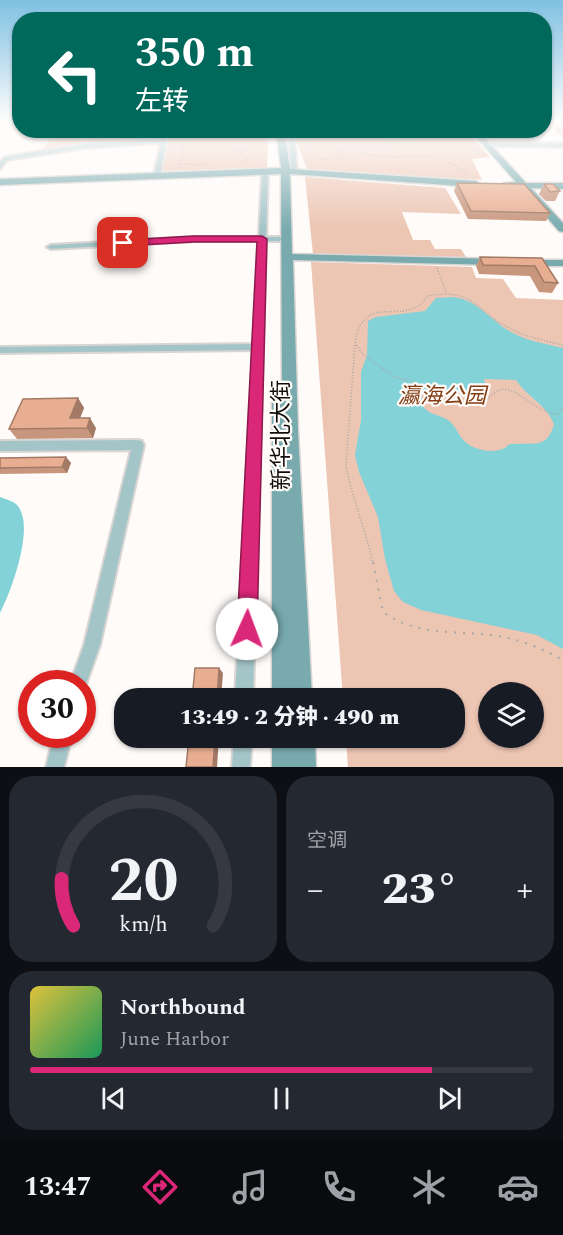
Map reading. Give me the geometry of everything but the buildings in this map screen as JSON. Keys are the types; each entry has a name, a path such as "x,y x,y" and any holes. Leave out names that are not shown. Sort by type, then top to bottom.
{"main road":[{"path":"280,159 281,171"},
{"path":"281,171 283,159"},
{"path":"499,159 563,229"},
{"path":"0,182 281,171 484,184"},
{"name":"新华北大街","path":"281,171 279,431 284,688"},
{"name":"新华北大街","path":"281,171 287,257 290,431 300,688"},
{"path":"496,185 563,186"},
{"path":"287,257 563,263"},
{"path":"285,748 285,767"},
{"path":"302,748 303,767"}],"street":[{"path":"157,175 160,159"},
{"path":"244,688 262,239 286,159"},
{"path":"51,247 194,239 280,239"},
{"path":"0,350 258,347"},
{"path":"0,446 138,445 92,645 83,670"},
{"path":"55,767 60,748"},
{"path":"242,767 243,748"}],"path":[{"path":"182,159 179,164 211,166"},
{"path":"244,164 247,159"},
{"path":"439,159 458,167 473,184"},
{"path":"434,261 446,293"},
{"path":"563,345 510,328 475,299 446,293 427,297 422,305 415,308 390,310 363,319 359,325 355,344 346,465 349,481 367,533 383,612 390,619 427,631 512,639 547,651 563,660"},
{"path":"355,344 364,355 394,377 414,382 432,394 458,394 486,401 494,391 512,389 524,395 539,408 556,415 563,407"}],"green space":[{"path":"164,159 267,159 267,168 162,171"},
{"path":"303,159 474,159 472,159 482,180 307,169"},
{"path":"305,177 445,188 461,214 402,212 413,240 430,240 435,249 461,249 466,257 313,254"},
{"name":"瀛海公园","path":"311,262 472,267 476,278 503,279 516,298 563,300 563,767 348,767 347,748 465,748 465,688 342,688"}],"water":[{"path":"452,297 469,302 513,333 563,348 563,649 537,635 421,610 403,602 394,591 385,559 378,517 359,472 355,455 361,420 361,372 367,355 368,321 376,317 425,311 436,298","holes":["484,379 516,380 546,411 554,424 547,438 538,443 510,444 497,451 480,450 464,441 448,420 429,412 423,405 422,393 437,388 481,396 487,388"]},
{"path":"0,497 17,505 24,527 20,559 0,613"}],"route":[{"path":"123,243 194,239 262,239 247,629"}]}
